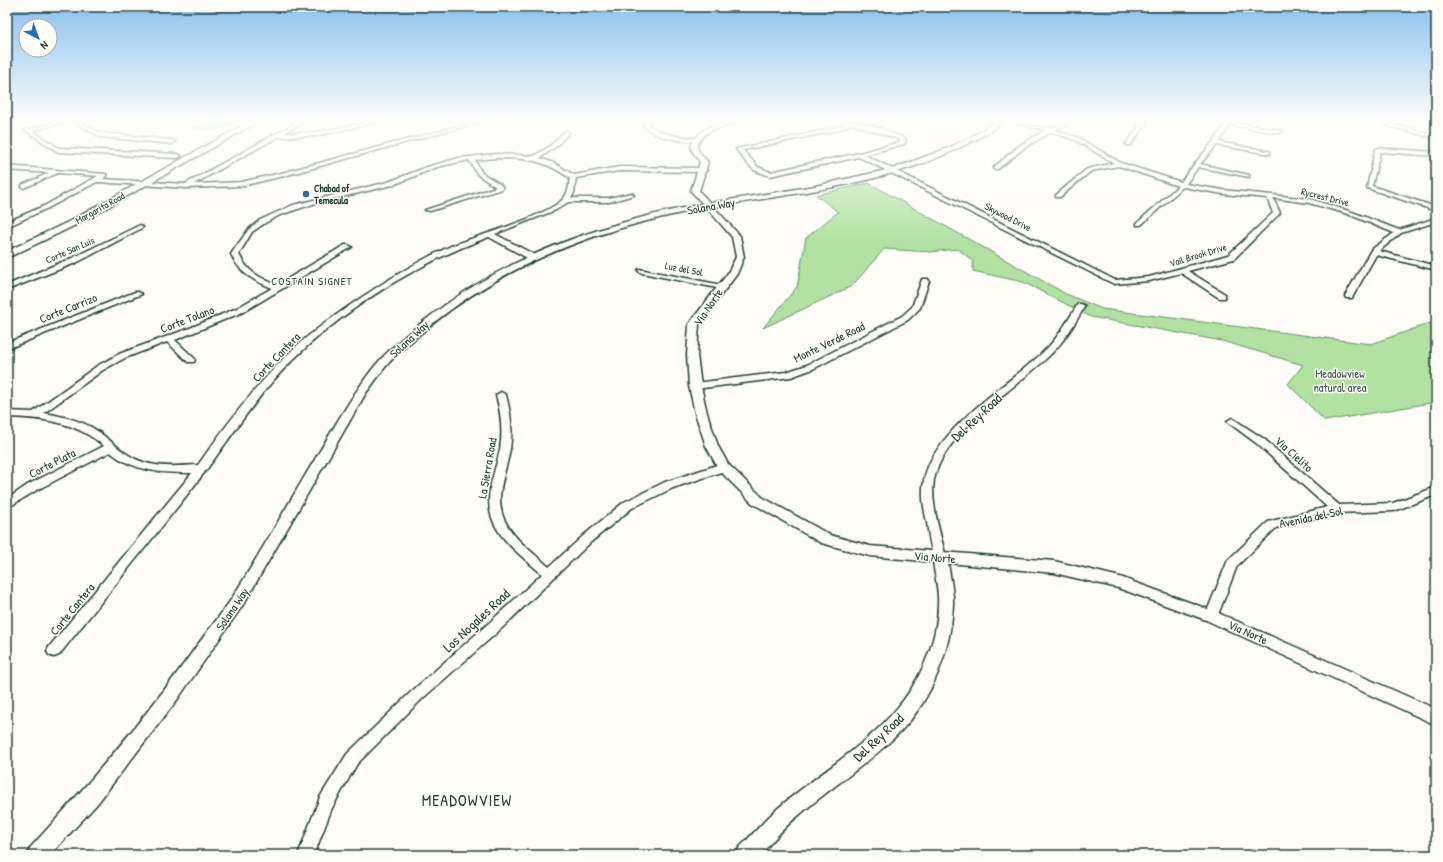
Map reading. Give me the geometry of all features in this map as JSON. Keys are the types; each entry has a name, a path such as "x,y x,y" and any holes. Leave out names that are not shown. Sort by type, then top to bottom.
{"main road":[{"name":"Margarita Road","path":"7,248 65,220 167,162"},
{"name":"Margarita Road","path":"7,255 73,223 181,162"}],"street":[{"path":"186,186 227,162"},
{"path":"96,180 186,186 218,186 260,180 326,162"},
{"path":"278,288 244,272 238,263 235,254 239,245 249,232 261,223 303,204 386,185 434,166 451,162"},
{"path":"428,210 500,188 498,185 480,174 473,162"},
{"path":"545,162 562,169 572,177 619,169 704,170 704,162"},
{"path":"751,162 758,170 763,173 770,174 823,162"},
{"name":"Skywood Drive","path":"877,162 1114,282"},
{"name":"Solana Way","path":"37,855 90,797 172,695 238,600 361,392 384,362 430,319 464,294 497,274 532,257 582,237 621,225 707,206 804,190 893,170 915,162"},
{"path":"996,168 1001,162"},
{"name":"Rycrest Drive","path":"1116,162 1182,185 1223,192 1310,201 1350,213 1399,232"},
{"path":"1139,224 1182,185 1199,162"},
{"path":"1375,162 1369,187 1436,210"},
{"path":"1058,196 1089,170 1119,164"},
{"path":"1196,165 1247,176"},
{"path":"7,168 104,175 7,224"},
{"name":"Via Norte","path":"704,170 695,187 695,191 707,206 736,236 740,256 732,274 694,324 692,355 695,386 701,413 712,446 724,467 757,500 826,539 870,551 1054,567 1120,583 1211,616 1436,717"},
{"path":"24,186 58,171"},
{"path":"572,177 572,188 568,200 608,200 631,195"},
{"name":"Vail Brook Drive","path":"1114,282 1149,279 1231,257 1277,213 1268,196"},
{"name":"Corte Cantera","path":"54,651 201,469 222,438 269,379 295,352 324,328 372,294 416,267 452,249 554,209 568,200"},
{"path":"1349,296 1374,252 1399,232 1436,220"},
{"name":"Corte San Luis","path":"7,288 75,260 140,227"},
{"path":"489,234 532,257"},
{"name":"Corte Tolano","path":"37,414 100,368 122,356 169,339 240,310 348,247"},
{"path":"1374,252 1436,268"},
{"path":"1182,270 1222,296"},
{"name":"Luz del Sol","path":"642,271 722,287"},
{"name":"Monte Verde Road","path":"695,386 788,375 810,368 905,318 916,308 925,281"},
{"name":"Corte Carrizo","path":"7,346 138,294"},
{"name":"Del Rey Road","path":"746,855 790,810 864,752 895,725 914,701 927,678 941,643 946,604 940,558 928,492 930,478 939,455 956,434 1059,341 1081,306"},
{"path":"169,339 191,360"},
{"name":"La Sierra Road","path":"501,395 507,414 506,442 494,489 493,506 501,524 514,540 549,574"},
{"path":"7,414 37,414 82,428 95,434 132,462 165,469 201,469"},
{"name":"Via Cielito","path":"1232,421 1260,441 1336,509"},
{"name":"Corte Plata","path":"7,504 33,487 111,447"},
{"name":"Los Nogales Road","path":"306,855 326,802 352,759 417,695 496,625 587,539 628,505 669,485 724,467"},
{"name":"Avenida del Sol","path":"1211,616 1232,563 1272,525 1336,509 1394,507 1436,491"}],"green space":[{"name":"Meadowview natural area","path":"869,183 1066,294 1102,309 1371,344 1436,321 1436,402 1325,421 1288,384 1303,365 1222,341 1091,317 1023,282 973,271 973,261 958,249 930,252 884,249 852,286 763,328 797,287 806,238 838,212 816,195"}],"place":[{"name":"Chabad of Temecula","path":"306,194"}],"district":[{"name":"COSTAIN SIGNET","path":"312,281"},
{"name":"MEADOWVIEW","path":"467,800"}]}
